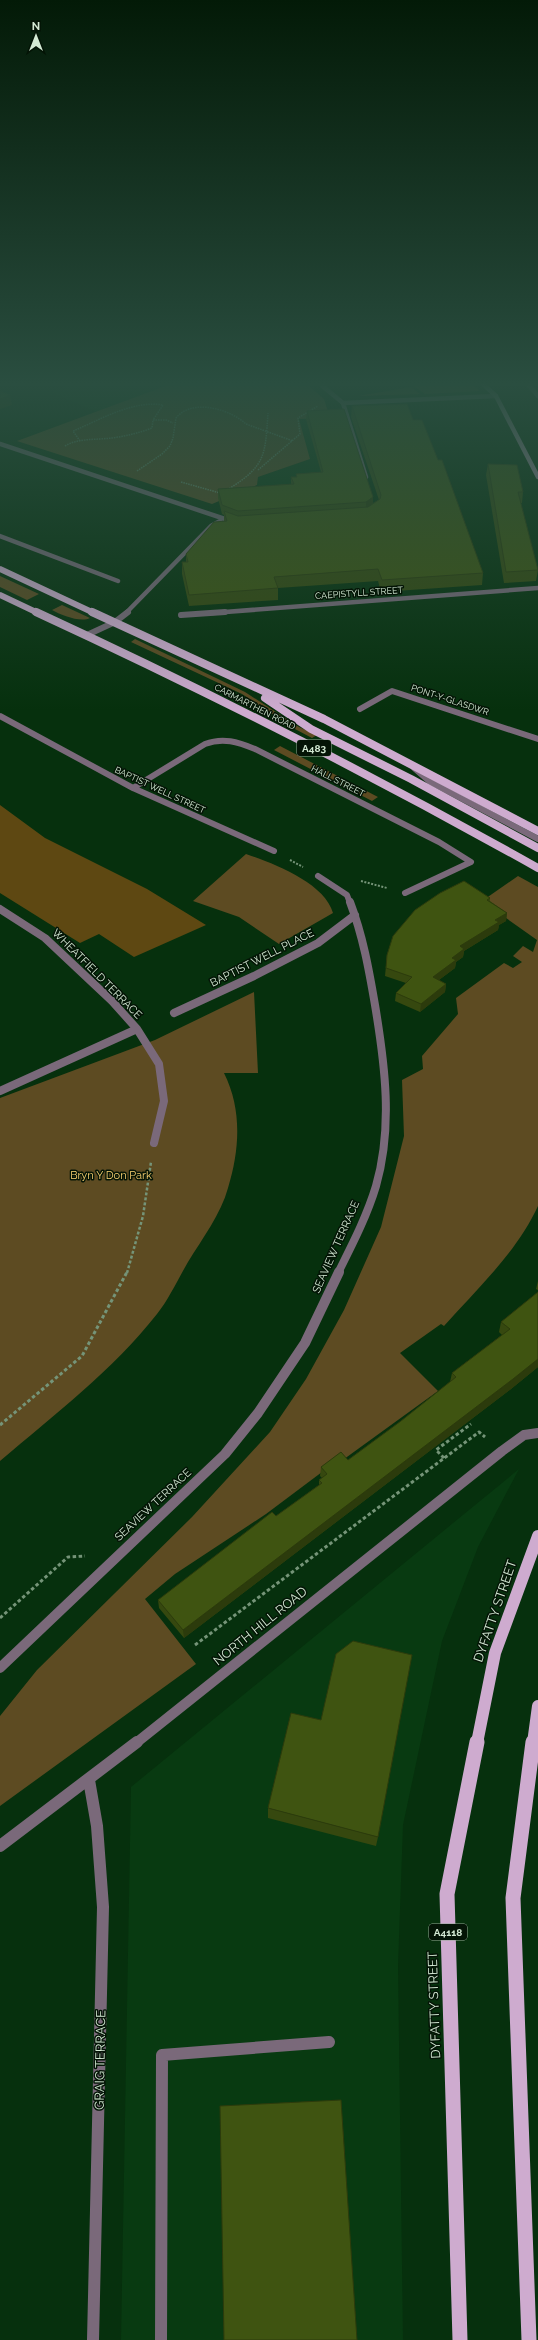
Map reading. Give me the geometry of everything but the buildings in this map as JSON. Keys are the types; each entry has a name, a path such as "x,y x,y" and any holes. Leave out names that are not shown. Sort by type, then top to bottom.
{"main road":[{"name":"CARMARTHEN ROAD","path":"0,568 324,719 538,831"},
{"name":"CARMARTHEN ROAD","path":"0,595 87,635 264,722 423,804 538,868"},
{"name":"A483","path":"244,683 311,729 410,779 538,848"},
{"name":"DYFATTY STREET","path":"460,2340 447,1894 495,1653 538,1536"},
{"path":"529,2340 513,1898 538,1706"}],"street":[{"path":"151,493 238,523"},
{"path":"87,635 115,622 132,608 211,526 223,519"},
{"path":"0,536 118,581"},
{"name":"CAEPISTYLL STREET","path":"181,615 538,588"},
{"name":"PONT-Y-GLASDWR","path":"360,709 392,691 538,739"},
{"name":"BAPTIST WELL STREET","path":"0,716 132,788 274,851"},
{"name":"HALL STREET","path":"132,788 214,740 228,739 255,749 439,842 471,862 405,893"},
{"path":"407,762 429,780 538,839"},
{"name":"SEAVIEW TERRACE","path":"0,1668 104,1567 225,1454 258,1413 305,1343 360,1229 376,1186 383,1144 386,1104 385,1065 366,949 355,914 347,895 318,876"},
{"name":"WHEATFIELD TERRACE","path":"0,909 45,938 112,1002 137,1029 159,1064 164,1100 154,1143"},
{"name":"BAPTIST WELL PLACE","path":"174,1013 254,976 318,943 355,914"},
{"path":"0,1091 137,1029"},
{"name":"NORTH HILL ROAD","path":"0,1846 89,1780 502,1451 524,1435 538,1433"},
{"name":"GRAIG TERRACE","path":"89,1780 97,1826 103,1907 93,2340"},
{"path":"161,2340 162,2055 330,2042"}],"path":[{"path":"0,1425 82,1356 126,1276 143,1216 154,1143"},
{"path":"444,1458 436,1450 471,1424"},
{"path":"195,1645 479,1432 502,1451"},
{"path":"0,1618 68,1557 90,1556 104,1567"}],"shaded area":[{"path":"259,493 272,493 260,495"},
{"path":"0,805 45,838 147,889 206,925 134,957 99,934 80,943 0,893"},
{"path":"519,1469 478,1547 442,1641 403,1825 398,1966 403,2340 121,2340 131,1787"}],"green space":[{"path":"179,493 238,493 212,504"},
{"path":"0,576 39,594 27,600 0,587"},
{"path":"62,605 90,618 82,620 76,619 52,610"},
{"path":"135,639 245,692 299,727 317,735 312,738 295,729 242,694 131,642"},
{"path":"280,746 378,797 372,801 274,750"},
{"path":"246,854 283,869 309,884 320,892 328,902 333,913 279,944 239,917 193,901"},
{"path":"518,876 538,887 538,1206 519,1239 508,1254 483,1284 444,1326 441,1324 400,1353 438,1391 340,1462 338,1460 266,1514 175,1574 145,1599 196,1664 0,1806 0,1716 37,1670 192,1517 270,1432 306,1379 344,1310 381,1227 404,1136 402,1080 423,1069 422,1056 458,1014 456,998 504,963 513,968 522,962 513,956 523,946 533,952 537,940 482,901"},
{"name":"Bryn Y Don Park","path":"254,992 258,1073 224,1073 234,1101 237,1144 228,1188 216,1217 188,1262 166,1302 140,1335 102,1373 62,1409 0,1461 0,1098 155,1040"}]}
